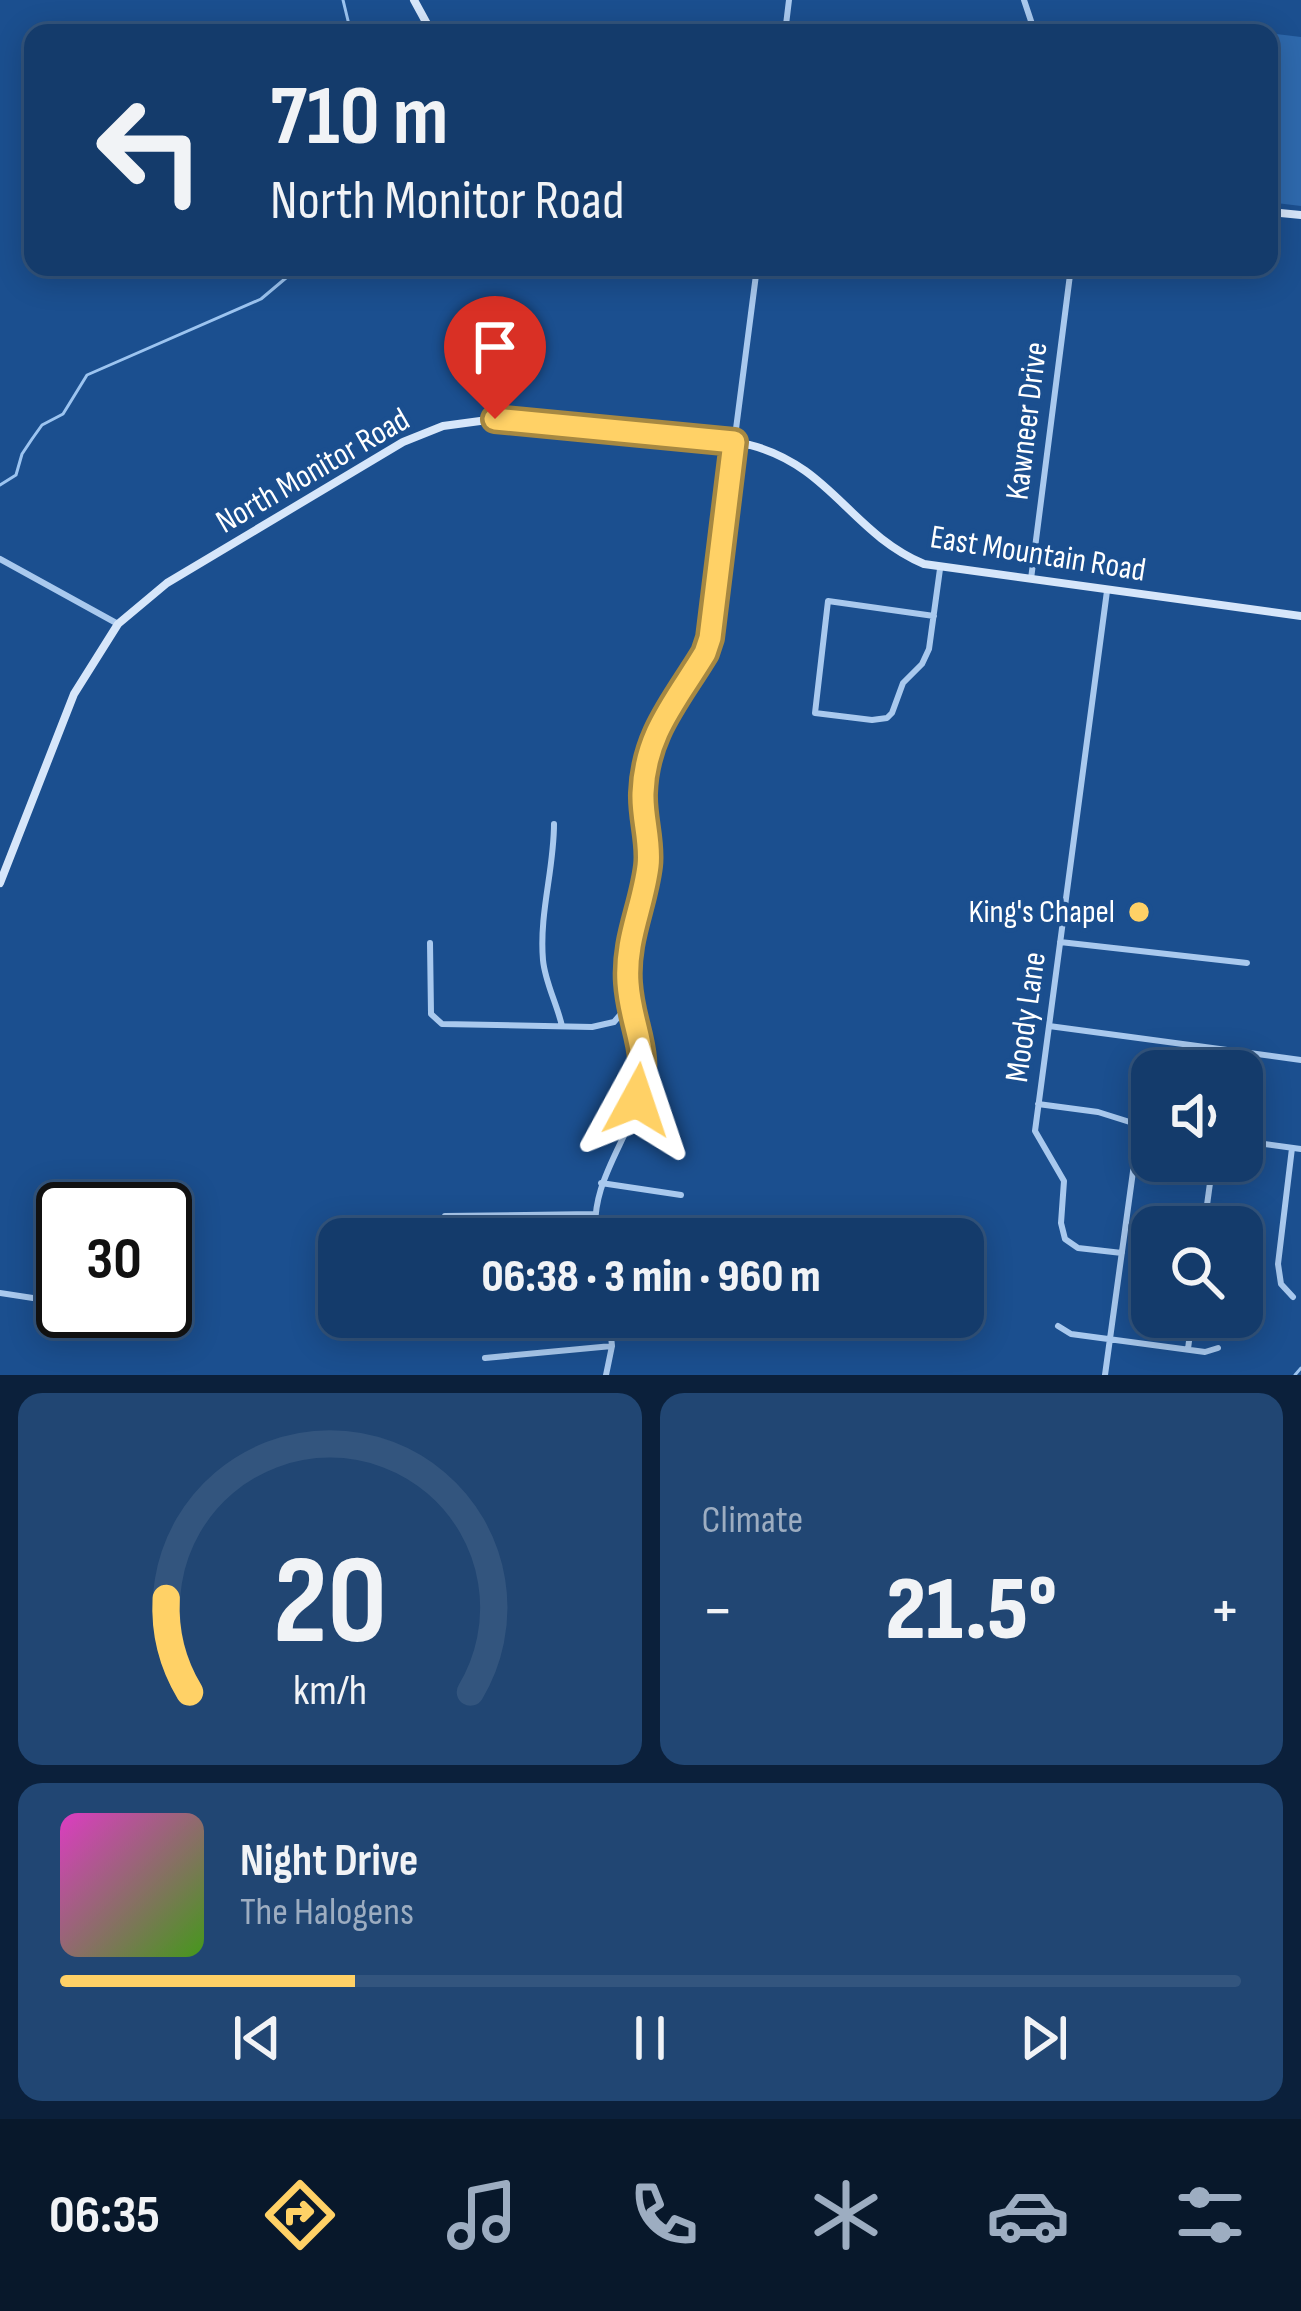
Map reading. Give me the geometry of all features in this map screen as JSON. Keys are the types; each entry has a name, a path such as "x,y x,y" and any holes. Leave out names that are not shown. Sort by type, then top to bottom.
{"street":[{"path":"593,1218 601,1183 643,1080 641,1036 628,979 630,939 649,862 643,812 646,758 653,737 710,638 756,276"},
{"name":"Kawneer Drive","path":"1031,581 1070,276"},
{"name":"North Monitor Road","path":"0,883 74,694 118,624 167,584 262,525 404,442 443,426 517,419 734,442"},
{"name":"East Mountain Road","path":"734,442 786,457 807,469 893,550 940,569 1301,616"},
{"path":"0,560 118,624"},
{"path":"934,616 828,601 815,713 887,718 903,683 926,657 934,616 940,569"},
{"name":"Moody Lane","path":"1106,591 1038,1140 1064,1181 1061,1223 1065,1239 1078,1248 1122,1253"},
{"path":"554,824 542,954 562,1026"},
{"path":"1060,942 1247,963"},
{"path":"430,944 430,1006 435,1021 450,1025 607,1025 631,1002"},
{"path":"1049,1026 1301,1060"},
{"path":"1039,1104 1097,1112 1131,1125"},
{"path":"1263,1144 1297,1148 1278,1264 1281,1285 1293,1297"},
{"path":"1105,1375 1132,1182"},
{"path":"601,1183 681,1195"},
{"path":"445,1216 593,1214"},
{"path":"0,1293 36,1298"},
{"path":"1058,1326 1071,1334 1110,1340 1204,1352 1218,1348"},
{"path":"606,1375 611,1338"},
{"path":"1188,1350 1189,1338"},
{"path":"485,1358 612,1346"}],"shaded area":[{"path":"1278,34 1301,37 1301,206 1278,203"}],"waterway":[{"path":"343,0 349,24"},
{"path":"0,485 16,475 32,439 42,425 63,414 87,375 261,299 288,276"},
{"path":"1295,1375 1301,1368"}],"place":[{"name":"King's Chapel","path":"1139,912"}],"route":[{"path":"495,419 734,442 710,638 660,723 646,758 643,812 649,862 632,924 628,979 644,1055 637,1100"}]}
